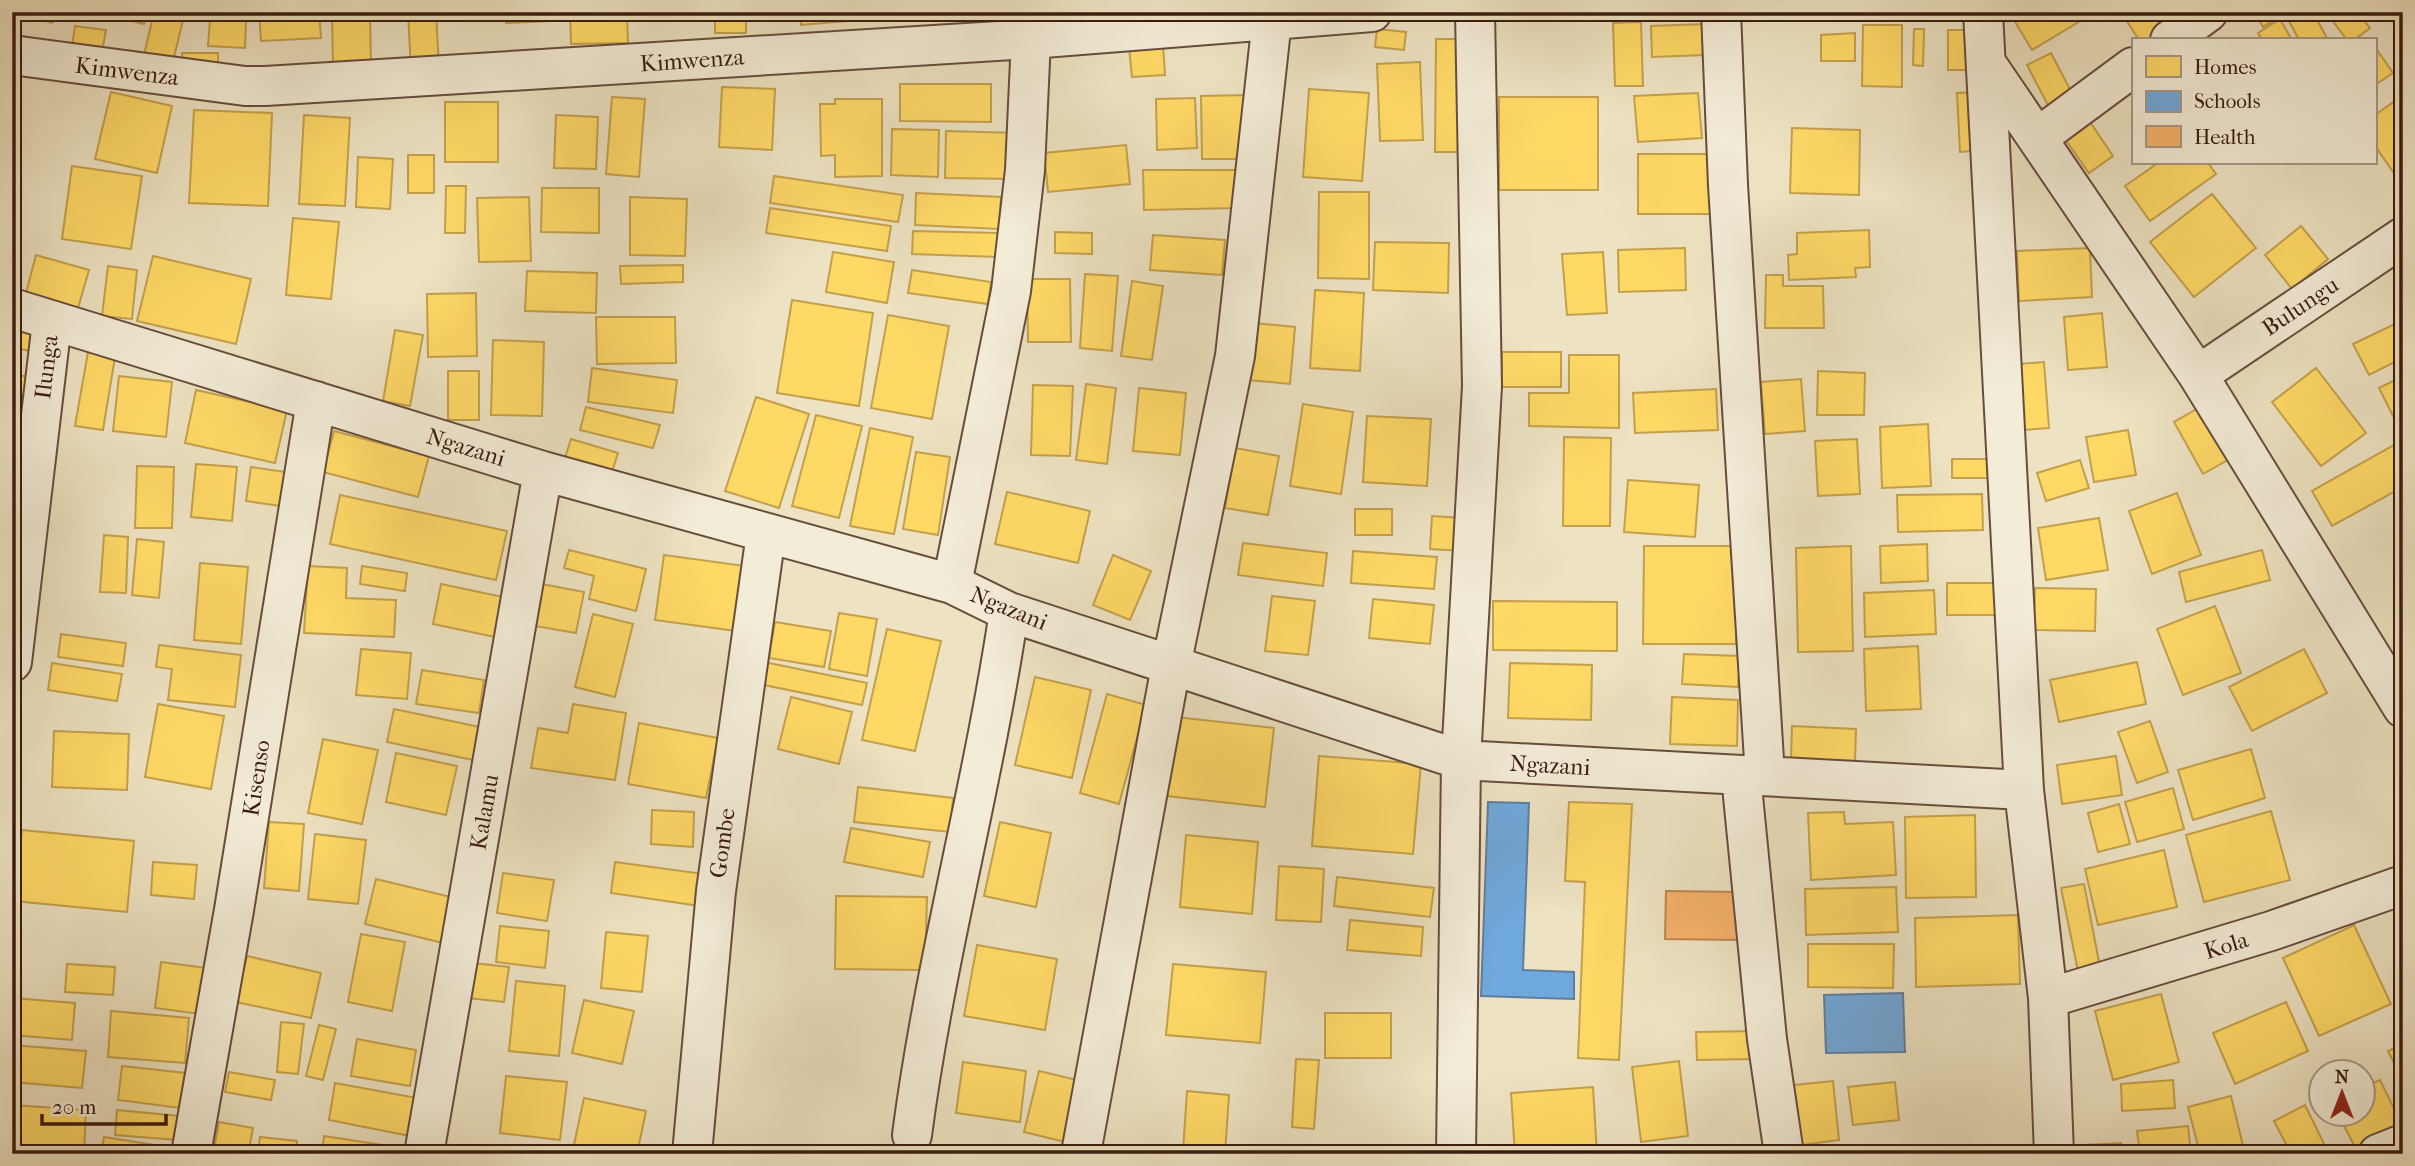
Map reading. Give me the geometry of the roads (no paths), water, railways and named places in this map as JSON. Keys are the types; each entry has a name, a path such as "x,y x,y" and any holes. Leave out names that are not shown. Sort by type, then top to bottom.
{"street":[{"name":"Kimwenza","path":"12,55 265,86 1028,25 1272,20 1373,12"},
{"path":"1456,1154 1461,760 1482,386 1475,12"},
{"path":"1721,12 1753,776 1768,1039 1784,1154"},
{"path":"1983,12 2024,790 2048,998 2053,1154"},
{"path":"2173,38 2208,12"},
{"path":"1080,1153 1171,666 1235,356 1272,20"},
{"path":"952,584 1011,291 1025,170 1028,25"},
{"path":"1986,63 2198,375 2403,708"},
{"path":"2037,138 2132,68"},
{"name":"Bulungu","path":"2198,375 2403,237"},
{"name":"Ngazani","path":"12,308 543,471 952,584 1009,612 1461,760 2024,790"},
{"name":"Ilunga","path":"12,662 52,321"},
{"name":"Kisenso","path":"191,1154 234,910 316,401"},
{"name":"Kalamu","path":"424,1154 543,471"},
{"name":"Gombe","path":"692,1154 716,891 766,534"},
{"path":"912,1135 923,1052 996,700 1009,612"},
{"name":"Kola","path":"2048,998 2271,931 2403,885"},
{"path":"2378,1154 2403,1144"}]}
